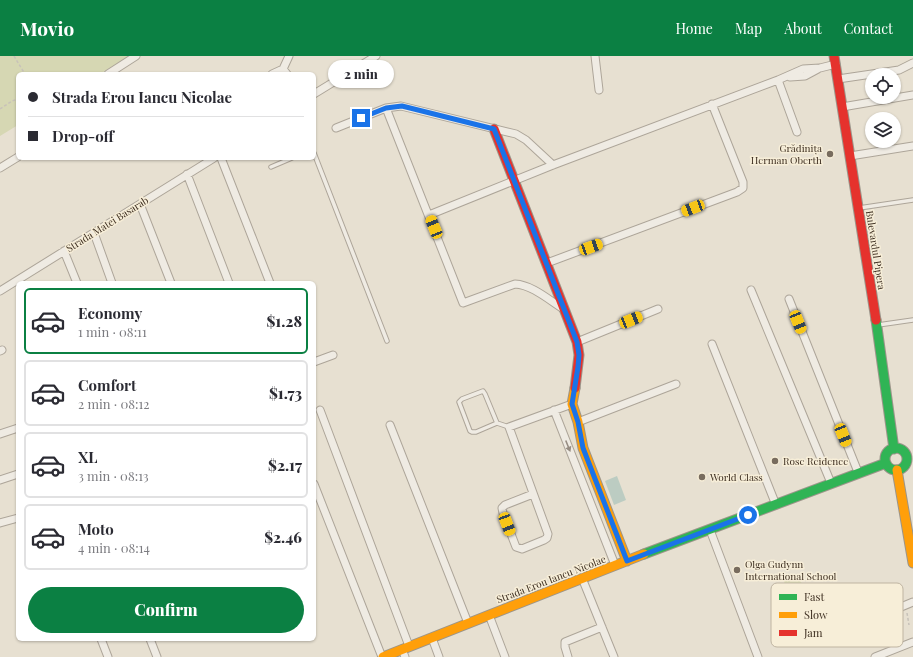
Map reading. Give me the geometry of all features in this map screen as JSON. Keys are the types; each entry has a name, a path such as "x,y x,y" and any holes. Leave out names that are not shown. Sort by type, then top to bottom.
{"street":[{"path":"111,72 136,56"},
{"path":"285,72 289,56"},
{"path":"316,93 376,56"},
{"path":"595,56 599,90"},
{"path":"429,215 553,165 712,104 786,77 805,76 835,60"},
{"name":"Bulevardul Pipera","path":"835,60 877,325 894,448"},
{"path":"838,79 899,70 913,63"},
{"path":"778,80 798,132"},
{"path":"842,107 913,95"},
{"path":"547,263 737,192 743,188 743,182 712,104"},
{"path":"336,128 386,108 402,106 516,134 526,140 553,165"},
{"path":"386,108 463,303 515,284 521,285 536,292 565,310"},
{"path":"494,129 577,342 579,355 572,404 578,422 583,448 627,561"},
{"path":"850,156 913,146"},
{"path":"0,168 16,158"},
{"name":"Strada Matei Basarab","path":"0,291 211,160"},
{"path":"222,160 269,281"},
{"path":"187,174 228,281"},
{"path":"140,204 170,281"},
{"path":"94,232 111,281"},
{"path":"64,251 76,281"},
{"path":"751,290 831,483"},
{"path":"790,299 858,472"},
{"path":"577,342 658,309"},
{"path":"712,344 776,505"},
{"path":"316,361 333,354"},
{"path":"578,422 676,384"},
{"path":"533,494 504,505 502,508 502,513 518,549 528,547 544,540 547,538 548,534 509,427 572,404"},
{"path":"320,410 406,651"},
{"path":"554,410 615,565"},
{"path":"390,425 468,623"},
{"path":"0,434 16,429"},
{"path":"894,448 902,450 907,458 904,467 897,470 890,469 886,463 887,454 894,448"},
{"name":"Strada Erou Iancu Nicolae","path":"382,657 406,651 468,623 615,565 776,505 858,472 886,463"},
{"path":"897,470 910,528 913,563"},
{"path":"0,480 16,475"},
{"path":"316,489 382,657"},
{"path":"0,523 16,519"},
{"path":"710,530 758,657"},
{"path":"582,578 614,657"},
{"path":"903,606 913,602"},
{"path":"489,615 505,657"},
{"path":"568,657 565,647 566,642 602,628"},
{"path":"432,638 439,657"},
{"path":"102,641 108,657"},
{"path":"151,641 157,657"},
{"path":"903,646 913,642"},
{"path":"875,657 900,647"}],"lane":[{"path":"316,158 387,341"},
{"path":"271,167 287,160"},
{"path":"858,208 913,200"},
{"path":"877,325 913,320"},
{"path":"497,423 483,391 462,399 459,402 472,432 476,432 497,423 509,427"}],"path":[{"path":"14,56 24,72"},
{"path":"0,109 16,100"},
{"path":"906,610 909,625"}],"green space":[{"path":"0,56 129,56 103,72 16,72 16,126 0,136"},
{"path":"798,574 801,583 784,583 783,579"}],"shaded area":[{"path":"617,476 626,500 614,505 605,481"}],"traffic: fast":[{"path":"876,320 894,449"},
{"path":"896,448 904,451 907,459 904,467 896,470 888,467 885,459 888,451 896,448"},
{"path":"644,554 886,463"}],"traffic: slow":[{"path":"575,388 572,404 578,422 583,448 627,561"},
{"path":"897,470 913,563"},
{"path":"383,657 644,554"}],"traffic: jam":[{"path":"834,56 876,320"},
{"path":"494,129 577,342 579,355 575,388"}],"place":[{"name":"Grădinița Herman Oberth","path":"830,154"},
{"name":"Rose Reidence","path":"775,461"},
{"name":"World Class","path":"702,477"},
{"name":"Olga Gudynn International School","path":"737,570"}],"route":[{"path":"361,118 386,108 402,106 494,129 577,342 579,355 572,404 578,422 583,448 627,561 748,515"}]}
